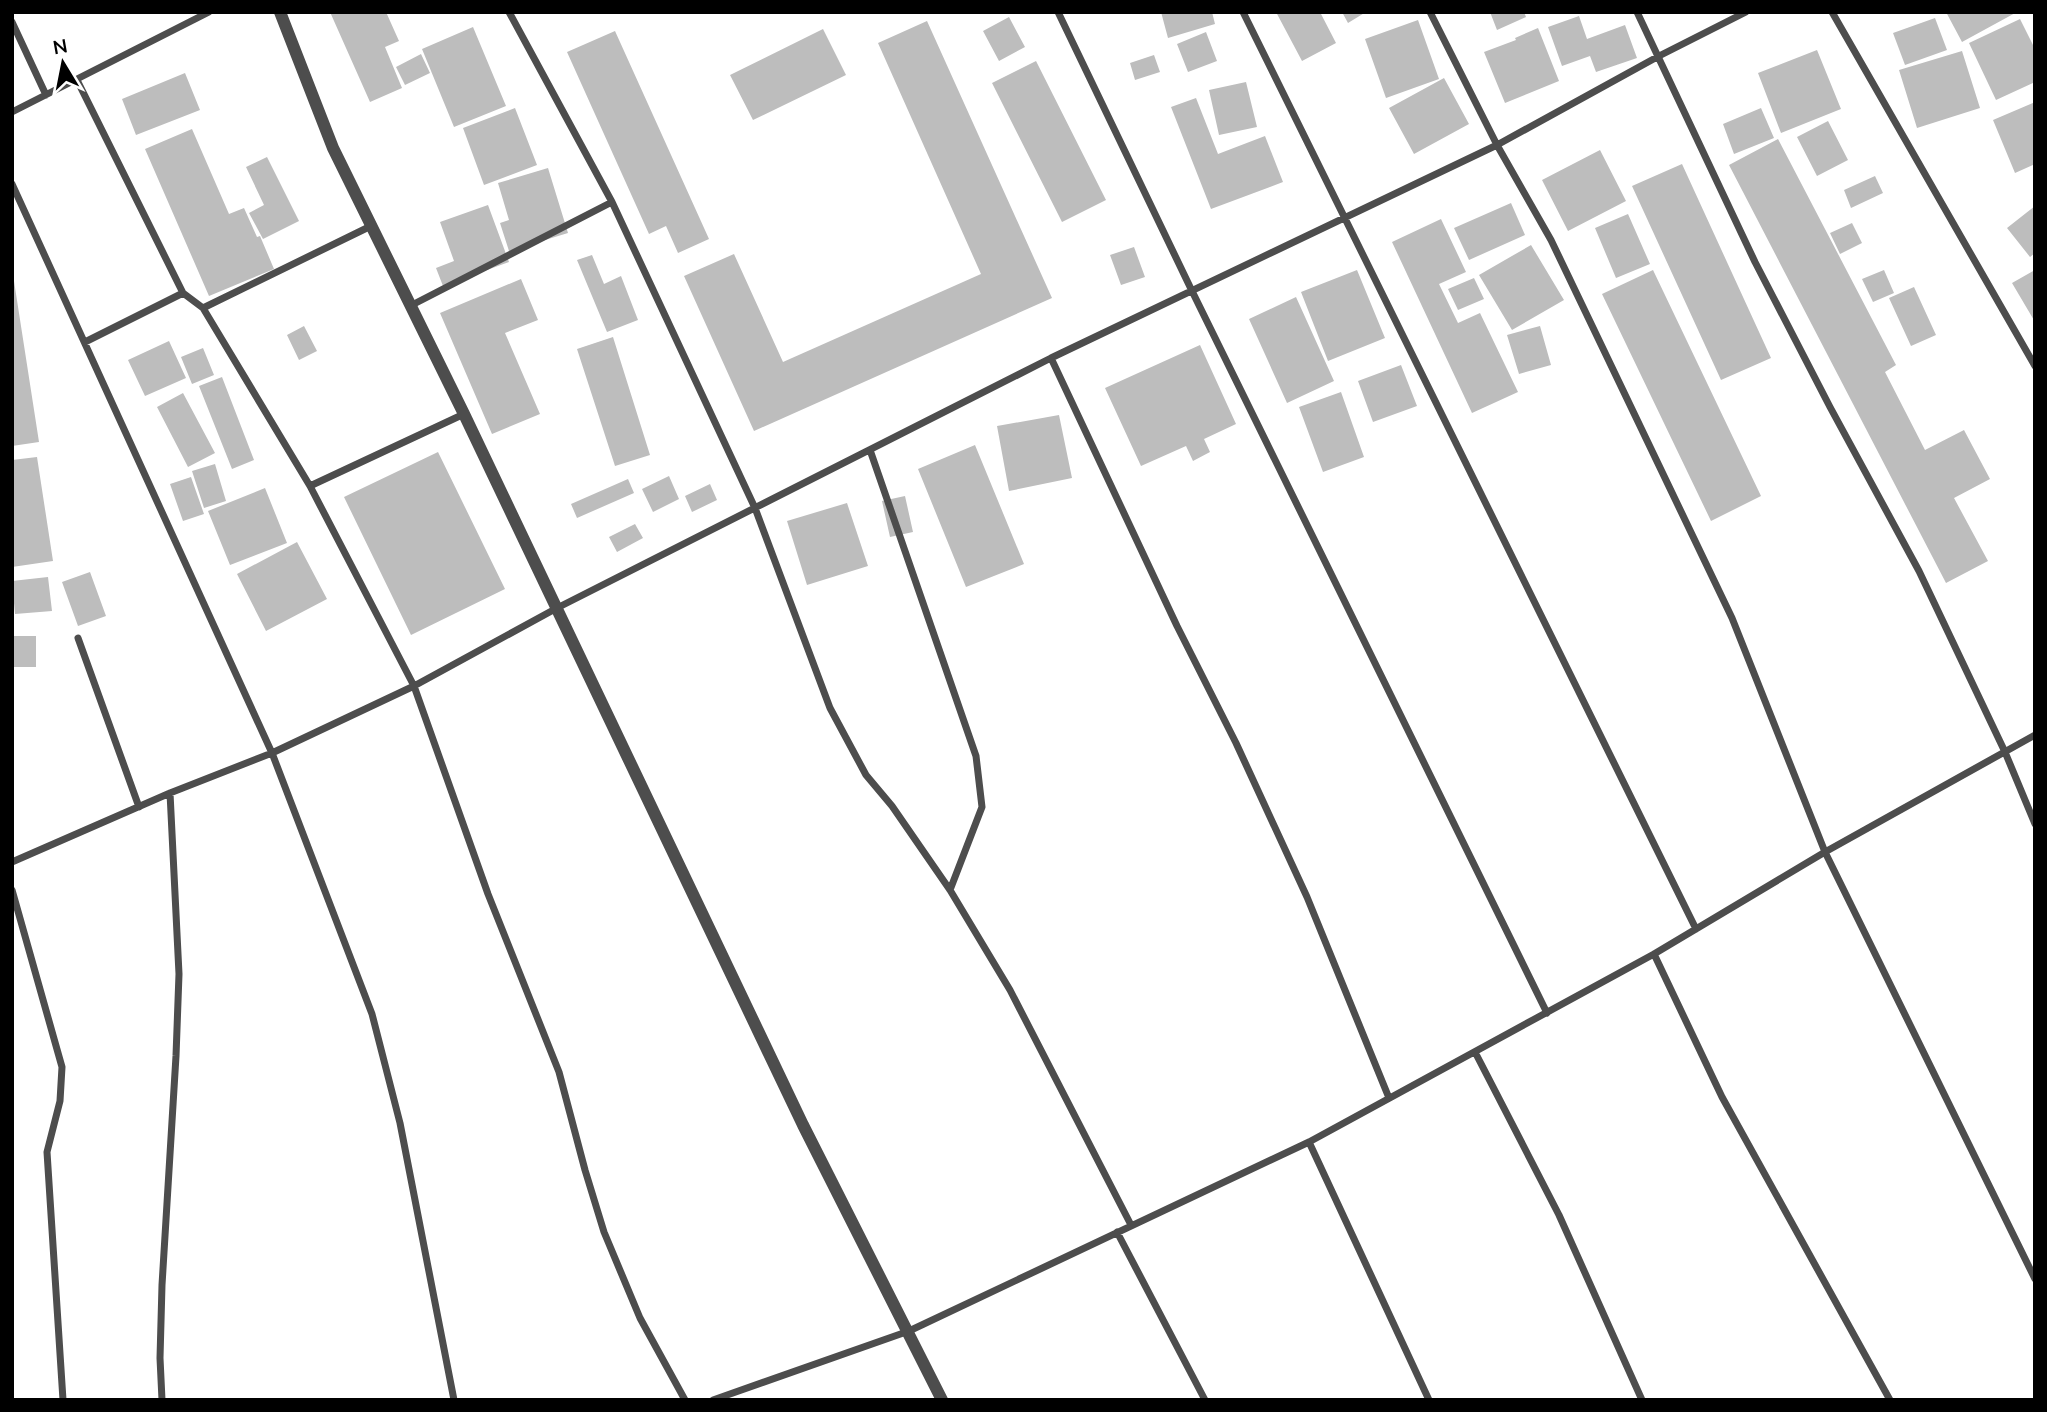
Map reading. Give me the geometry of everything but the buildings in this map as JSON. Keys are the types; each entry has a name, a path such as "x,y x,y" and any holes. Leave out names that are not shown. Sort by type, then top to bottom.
{"street":[{"path":"12,112 209,12"},
{"path":"281,12 333,148 464,414 803,1125 942,1400"},
{"path":"509,12 612,202 755,508 830,708 866,775 892,806 950,890 1010,990 1132,1225"},
{"path":"1058,12 1547,1013"},
{"path":"1243,12 1696,929"},
{"path":"1430,12 1497,145 1551,240 1732,618 1825,852 2035,1279"},
{"path":"1637,12 1755,262 1919,571 2005,752 2035,824"},
{"path":"12,862 170,793 272,753 414,686 557,608 1051,358 1497,145 1659,56 1746,12"},
{"path":"1832,12 2035,366"},
{"path":"12,22 46,95"},
{"path":"77,80 183,293 203,309 310,486 414,686 488,894 559,1072 584,1170 604,1233 640,1318 685,1400"},
{"path":"12,184 272,753 372,1014 400,1123 454,1400"},
{"path":"410,306 612,202"},
{"path":"203,309 371,226"},
{"path":"85,342 183,293"},
{"path":"1051,358 1302,885 1389,1098"},
{"path":"310,486 464,414"},
{"path":"870,450 976,756 982,807 950,890"},
{"path":"78,638 139,807"},
{"path":"713,1400 909,1331 1308,1142 1654,954 1825,852 2035,735"},
{"path":"162,1400 162,1285 176,1056 178,974 170,793"},
{"path":"12,890 62,1067 60,1101 47,1152 63,1400"},
{"path":"1654,954 1722,1097 1890,1400"},
{"path":"1475,1052 1559,1215 1642,1400"},
{"path":"1308,1142 1429,1400"},
{"path":"1117,1232 1205,1400"}]}
